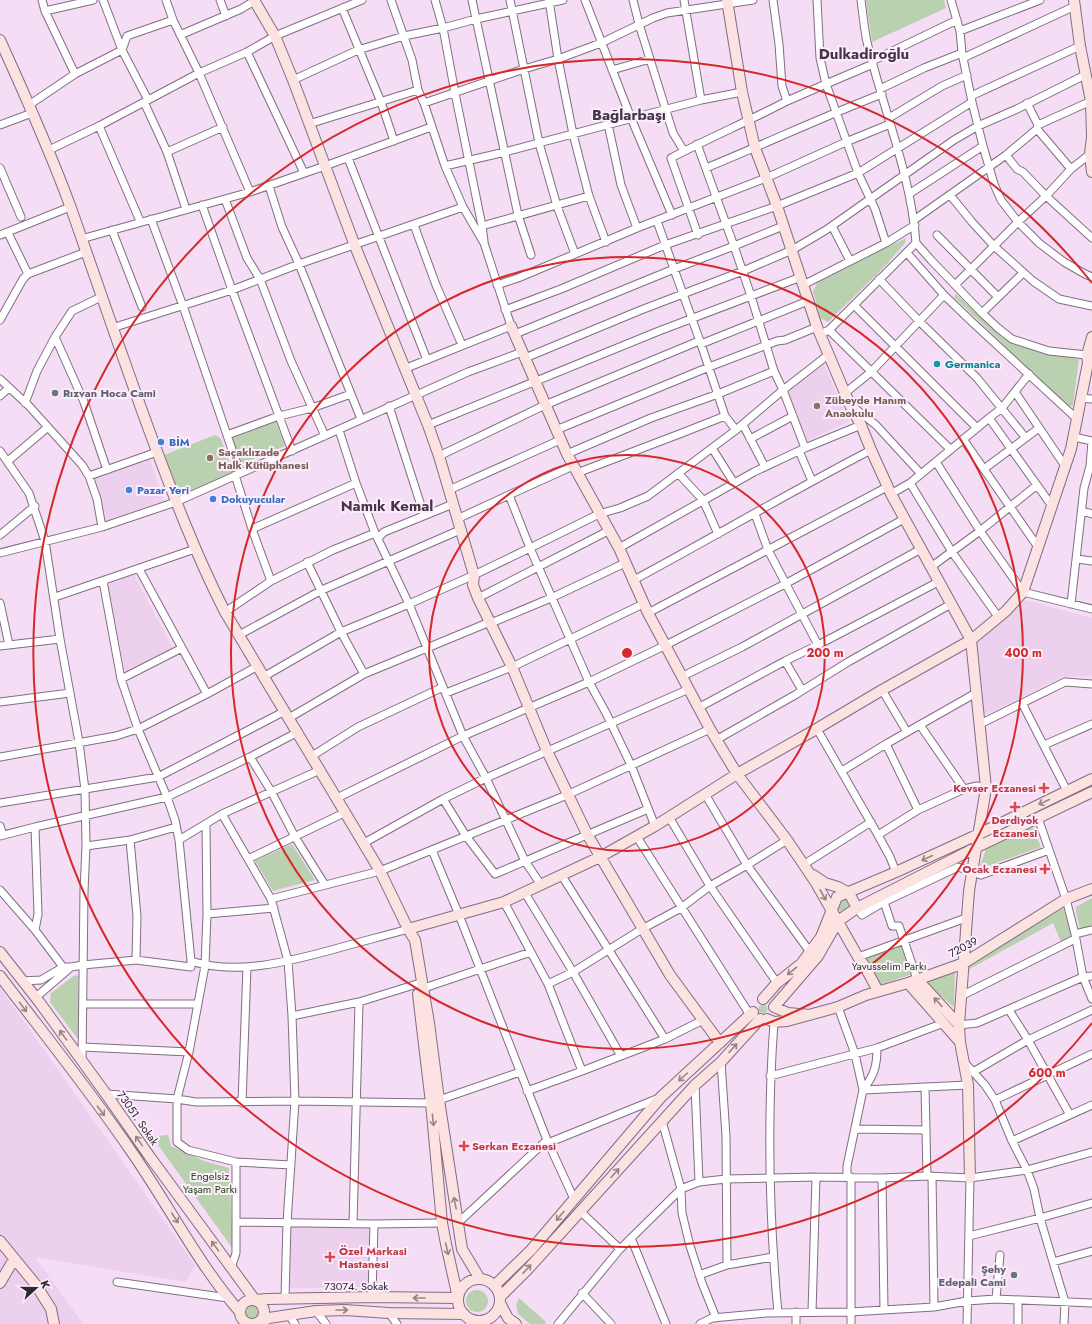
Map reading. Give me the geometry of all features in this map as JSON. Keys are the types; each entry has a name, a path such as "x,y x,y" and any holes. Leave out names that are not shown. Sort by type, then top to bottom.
{"main road":[{"path":"255,0 274,36 293,80 355,246 440,456 474,575 474,585 478,598 512,667 547,751 586,834 670,974 720,1043"},
{"path":"728,2 742,92 755,148 777,206 808,301 822,330 828,355 850,405 861,425 889,490 971,640 986,788 966,918 959,1025 960,1042 968,1085 970,1178"},
{"path":"1074,3 1085,75 1091,101 1092,137 1090,154 1092,172"},
{"path":"0,40 49,150 157,452 195,549 225,612 364,843 415,940 420,986 429,1023 442,1223 458,1304 468,1319"},
{"path":"513,330 567,454 618,548 645,609 698,708 736,774 787,840 816,883 878,992"},
{"path":"408,929 459,916 504,902 600,857 637,837 736,774 818,729 882,690 971,640 998,618 1023,592 1052,506 1074,437 1089,361 1092,337"},
{"path":"763,999 777,983 800,964 810,952 820,937 837,897 849,893 979,834 1092,779"},
{"path":"495,1285 531,1250 661,1097 720,1043 761,1017 773,1014 774,1007 818,956 838,922 857,908 1092,792"},
{"path":"805,867 825,883 838,887 849,893 857,908"},
{"name":"72039","path":"761,1017 787,1021 810,1015 838,1007 866,995 964,964 1066,899 1092,889"},
{"name":"73051. Sokak","path":"0,952 106,1094 150,1157 255,1300"},
{"path":"0,976 131,1151 228,1298 240,1312 243,1320 246,1323 253,1324 287,1315 316,1311 345,1310 468,1319 486,1322 495,1314 500,1300 580,1211 695,1085 721,1062 761,1017"},
{"path":"913,981 959,1025"},
{"path":"913,981 960,1042"},
{"path":"761,1017 753,1006 754,1002 760,998 767,999 774,1007 788,1013 810,1015"},
{"path":"435,1102 459,1222 462,1249 480,1278"},
{"path":"1,1245 36,1285 51,1309 54,1324"},
{"path":"0,1283 14,1259"},
{"path":"238,1278 259,1294 283,1298"},
{"path":"458,1298 463,1286 468,1282 480,1278 486,1280 495,1285 508,1318 516,1324"},
{"name":"73074. Sokak","path":"255,1300 283,1298 372,1297 458,1298"},
{"path":"240,1312 244,1303 255,1300 260,1303 264,1309 263,1322"},
{"path":"272,1324 274,1321 287,1315"}],"street":[{"path":"42,0 45,11 75,74"},
{"path":"45,11 93,0"},
{"path":"103,0 122,50 146,101 167,152 186,209"},
{"path":"166,0 173,20 199,73 250,192"},
{"path":"220,0 226,16"},
{"path":"180,35 226,16 255,0"},
{"path":"49,150 99,126 199,73 248,52 274,36 362,0"},
{"path":"390,0 412,60 418,90 424,103 445,166 463,207 484,243"},
{"path":"435,0 443,28 482,226 484,243 505,310 513,330"},
{"path":"472,0 518,215 531,255"},
{"path":"510,0 539,142 557,206 575,254"},
{"path":"293,80 358,50 404,36 443,28 512,10 563,0"},
{"path":"585,0 631,118 672,215"},
{"path":"633,0 673,133 684,151"},
{"path":"684,0 701,100"},
{"path":"424,103 558,59 601,42 639,24 667,14 728,2 753,0"},
{"path":"773,0 779,44 782,86 787,101"},
{"path":"817,0 820,58 826,84 846,142 858,173 871,199 886,243"},
{"path":"861,0 867,41 905,176 914,223 916,243 982,313 998,328 1012,338 1049,351 1089,361"},
{"path":"951,0 960,31 971,99 988,168 1001,200 1018,222 1039,242 1064,262 1092,277"},
{"path":"960,31 1040,0"},
{"path":"549,2 558,59 573,134 589,196 606,242"},
{"path":"706,168 881,92 924,68 963,55 1074,3"},
{"path":"342,8 358,50 381,102 394,141"},
{"path":"0,125 31,109 75,74 122,50 127,36 173,20"},
{"path":"698,235 671,158 696,144 748,121 787,101 873,63 957,20"},
{"path":"505,310 561,289 665,245 698,235 777,206 858,173 898,149 971,99 1080,46"},
{"path":"248,52 304,173"},
{"path":"612,70 650,59"},
{"path":"497,285 518,278 637,228 766,178 890,121 942,86 967,75"},
{"path":"0,553 102,527 176,502 468,372 524,355 743,271 792,250 832,226 954,140 978,126 1017,109 1085,75"},
{"path":"309,124 418,90"},
{"path":"445,166 505,152 701,100 742,92"},
{"path":"428,425 691,318 752,296 802,281 850,261 886,243 914,223 1006,155 1037,127 1091,101"},
{"path":"1027,103 1037,127 1071,169"},
{"path":"608,124 621,185 637,228"},
{"path":"99,126 140,222"},
{"path":"167,152 223,127"},
{"path":"81,239 151,218 269,186 431,127"},
{"path":"696,144 727,224 752,296 766,346 793,416 812,481"},
{"path":"909,194 983,146"},
{"path":"955,285 1046,196 1071,169 1090,154"},
{"path":"1006,155 1017,169 1023,172 1046,196 1092,238"},
{"path":"348,158 427,360"},
{"path":"0,168 22,217"},
{"path":"269,186 282,227 299,264 361,419"},
{"path":"950,195 994,246 1033,282 1059,299 1092,306"},
{"path":"482,226 589,196"},
{"path":"225,199 247,258 260,280 291,361 324,436"},
{"path":"202,205 292,451"},
{"path":"0,235 70,207"},
{"path":"112,328 232,290 299,264 355,246 463,207"},
{"path":"151,218 227,435 252,528 271,581"},
{"path":"656,221 709,367 725,416 736,430"},
{"path":"414,225 436,285 462,345"},
{"path":"404,370 462,345 513,330 783,226"},
{"path":"832,226 850,261"},
{"path":"112,230 142,307"},
{"path":"8,233 28,274"},
{"path":"937,235 998,297"},
{"path":"449,490 558,435 709,367 777,341 822,330 854,305 916,243"},
{"path":"0,318 23,279 28,274 86,252"},
{"path":"906,253 944,295 1077,419"},
{"path":"982,313 1023,273"},
{"path":"879,279 977,378 1025,437"},
{"path":"845,393 871,372 944,295"},
{"path":"26,403 37,371 55,337 72,311 101,297"},
{"path":"440,456 545,405 700,343 759,322 808,301"},
{"path":"854,305 977,428"},
{"path":"822,330 871,372 950,449"},
{"path":"55,337 84,402 107,470"},
{"path":"264,676 341,632 474,575 599,514 620,508 648,496 743,425 783,390 828,355"},
{"path":"567,454 651,418 718,394 774,370"},
{"path":"312,756 358,727 444,690 512,667 571,639 645,609 889,490 910,482 1002,408 1029,374"},
{"path":"0,379 26,403 82,465 89,476 97,499 102,527"},
{"path":"0,396 9,388"},
{"path":"1015,392 1065,466"},
{"path":"227,435 279,416 312,408 351,394"},
{"path":"1081,398 1092,399"},
{"path":"850,405 876,425 921,474"},
{"path":"390,406 424,515"},
{"path":"457,519 509,494 575,469 682,434 725,416"},
{"path":"750,439 793,416"},
{"path":"989,418 1052,506"},
{"path":"743,425 765,467"},
{"path":"618,548 765,467 802,449 861,425"},
{"path":"8,461 48,427"},
{"path":"984,469 1039,428"},
{"path":"339,430 356,483 376,535 409,604 463,736 486,778 525,861 541,885"},
{"path":"1071,604 1084,488 1091,466 1092,441 1074,437"},
{"path":"963,439 1038,547"},
{"path":"712,448 734,483"},
{"path":"632,581 871,450"},
{"path":"89,476 157,452"},
{"path":"1,454 8,461 30,493 45,541 60,639 79,742 85,790 86,846 82,1063"},
{"path":"936,462 980,531 1023,592 1092,610"},
{"path":"678,473 703,500 718,534"},
{"path":"910,482 952,552 998,618"},
{"path":"252,528 356,483"},
{"path":"931,567 980,531 1037,485"},
{"path":"509,494 538,568 571,639 588,682 606,713 631,765 655,826"},
{"path":"225,612 271,581 307,562 333,550 384,532 453,504"},
{"path":"0,535 35,506"},
{"path":"1082,512 1092,514"},
{"path":"755,514 768,550 818,644"},
{"path":"337,798 463,736 588,682 664,646 785,584 904,519"},
{"path":"240,635 322,590 460,530"},
{"path":"478,598 608,531"},
{"path":"54,597 195,549"},
{"path":"681,677 803,615 921,549"},
{"path":"1076,559 1092,561"},
{"path":"307,562 322,590 341,632 364,674"},
{"path":"0,803 158,777 287,715 364,674 485,624 491,624 552,598 625,563"},
{"path":"139,569 207,694"},
{"path":"22,981 41,980 63,967 136,960 191,967 180,840 167,797 138,729 121,679 102,581"},
{"path":"698,708 938,582"},
{"path":"0,603 8,645"},
{"path":"716,740 848,662 951,604"},
{"path":"0,646 60,639"},
{"path":"121,679 182,648"},
{"path":"785,661 802,690"},
{"path":"0,757 116,736 138,729 258,666"},
{"path":"980,724 1065,682 1092,684"},
{"path":"364,843 443,799 486,778 689,689"},
{"path":"882,690 907,732"},
{"path":"0,702 70,693"},
{"path":"842,771 976,693"},
{"path":"1022,703 1067,791"},
{"path":"1044,745 1092,724"},
{"path":"920,725 964,789"},
{"path":"271,899 380,871 567,795 710,729"},
{"path":"818,729 878,834 896,872"},
{"path":"0,826 2,836 167,797 298,732"},
{"path":"886,744 918,810"},
{"path":"250,757 271,791 295,837 325,885"},
{"path":"180,840 222,814 320,770"},
{"path":"878,834 918,810 964,789 977,786 986,788"},
{"path":"705,794 747,865 810,952"},
{"path":"443,799 466,836 495,874 586,834 648,809"},
{"path":"248,859 346,812"},
{"path":"222,814 271,899 288,962 292,1016 295,1102 283,1298"},
{"path":"669,817 710,886 777,983"},
{"path":"1038,818 1066,899 1083,977 1092,999"},
{"path":"805,867 871,822"},
{"path":"206,825 207,914 205,966 189,1052 177,1099 177,1142 188,1150 236,1162 291,1165"},
{"path":"35,827 38,914 35,930"},
{"path":"86,846 130,840 176,827"},
{"path":"637,837 681,908 761,1017 770,1076 773,1257 778,1313"},
{"path":"130,840 137,916 136,960"},
{"path":"548,984 573,972 642,929 681,908 710,886 787,840"},
{"path":"432,850 547,1141 574,1199"},
{"path":"857,908 862,915 884,902 958,867 981,875 1050,850"},
{"path":"562,876 665,1039"},
{"path":"0,890 35,930 63,967"},
{"path":"525,893 622,1056"},
{"path":"504,902 548,984 582,1071"},
{"path":"884,902 892,926 899,926 913,981"},
{"path":"207,914 274,908"},
{"path":"858,957 966,918"},
{"path":"191,961 205,966 247,967 288,962 408,929"},
{"path":"961,996 1075,936 1092,930"},
{"path":"292,1016 359,1002 480,970 531,952"},
{"path":"35,998 71,967"},
{"path":"242,1103 247,967"},
{"path":"959,1025 977,1023 1083,977 1092,976"},
{"path":"353,1224 359,1002"},
{"path":"83,1004 197,1004"},
{"path":"838,1007 855,1054 863,1090"},
{"path":"1009,1010 1028,1040 1070,1115"},
{"path":"973,1072 1028,1040 1092,1010"},
{"path":"527,1091 665,1039 703,1020"},
{"path":"770,1076 877,1048 944,1023"},
{"path":"82,1047 189,1052"},
{"path":"851,1324 849,1177 847,1166 863,1090 873,1076 877,1060 877,1048"},
{"path":"995,1100 1047,1074 1092,1054"},
{"path":"721,1062 726,1136 727,1266"},
{"path":"965,1063 985,1085 995,1100 1012,1141 1028,1170 1034,1188 1040,1218 1065,1302 1064,1324"},
{"path":"106,1094 177,1099 196,1102 435,1102 520,1072"},
{"path":"695,1085 699,1182"},
{"path":"863,1090 968,1085"},
{"path":"925,1086 925,1130 930,1176 934,1307"},
{"path":"459,1222 547,1141 661,1097"},
{"path":"1012,1141 1092,1105"},
{"path":"662,1121 681,1189 682,1213 699,1274 716,1318"},
{"path":"855,1129 925,1130"},
{"path":"558,1324 620,1248 681,1189 699,1182 726,1179 816,1177 882,1178 930,1176 970,1178 1028,1170 1092,1152"},
{"path":"231,1268 236,1253 236,1162"},
{"path":"812,1312 816,1177"},
{"path":"882,1178 884,1310"},
{"path":"967,1324 970,1178"},
{"path":"969,1236 1092,1203"},
{"path":"580,1211 620,1248"},
{"path":"237,1222 353,1224 442,1223"},
{"path":"372,1297 374,1224"},
{"path":"632,1238 666,1324"},
{"path":"1053,1262 1092,1251"},
{"path":"996,1299 1000,1255"},
{"path":"699,1274 727,1266 773,1257"},
{"path":"117,1282 228,1298"},
{"path":"582,1293 611,1324"},
{"path":"702,1324 716,1318 796,1312 850,1312 934,1307 967,1301 996,1299 1092,1304"},
{"path":"1018,1301 1018,1324"},
{"path":"316,1311 326,1324"},
{"path":"796,1312 796,1324"},
{"path":"389,1313 397,1324"},
{"path":"287,1315 295,1324"}],"shaded area":[{"name":"Zübeyde Hanım Anaokulu","path":"824,364 849,422 806,441 786,389"},
{"name":"Pazar Yeri","path":"150,459 164,501 107,520 93,478"},
{"path":"134,575 174,650 126,675 108,589 109,584"},
{"path":"1025,600 1092,618 1092,676 1062,677 987,714 982,711 975,645"},
{"path":"0,988 195,1265 186,1282 35,1257 83,1324 0,1324"},
{"name":"Özel Markasi Hastanesi","path":"370,1225 369,1287 290,1288 291,1227"}],"green space":[{"path":"866,0 944,0 946,8 872,42"},
{"path":"906,238 905,243 886,265 828,322 820,318 813,291 817,283"},
{"path":"956,294 1003,338 1012,343 1079,359 1073,405 1069,407 954,297"},
{"path":"276,422 285,446 241,464 231,438"},
{"path":"215,435 221,439 233,473 192,492 178,495 174,492 164,455"},
{"path":"1032,827 1041,847 979,869 986,849"},
{"path":"292,844 315,880 273,891 255,861"},
{"path":"848,898 852,906 843,913 837,908 840,899"},
{"path":"1092,898 1092,927 1080,929 1076,907"},
{"path":"1063,908 1073,936 1061,942 1053,923 966,971 967,964"},
{"name":"Yavusselim Parkı","path":"902,944 912,974 879,985 865,958"},
{"path":"955,970 954,1007 924,982"},
{"path":"75,975 78,976 77,1038 50,1002 51,993"},
{"path":"761,1005 765,1005 767,1009 765,1013 761,1013 759,1011 759,1007"},
{"name":"Engelsiz Yaşam Parkı","path":"168,1135 171,1146 204,1161 229,1168 233,1249 158,1145 153,1145 148,1137"},
{"path":"477,1290 481,1291 487,1297 487,1305 481,1311 477,1312 473,1311 467,1305 466,1301 467,1297 473,1291"},
{"path":"519,1298 546,1322 545,1324 530,1324 518,1314 516,1305"},
{"path":"250,1306 254,1306 258,1312 254,1318 250,1318 246,1314 246,1310"}],"place":[{"name":"Germanica","path":"937,364"},
{"name":"Rızvan Hoca Cami","path":"55,393"},
{"name":"Zübeyde Hanım Anaokulu","path":"817,406"},
{"name":"BİM","path":"161,442"},
{"name":"Saçaklızade Halk Kütüphanesi","path":"210,458"},
{"name":"Pazar Yeri","path":"129,490"},
{"name":"Dokuyucular","path":"213,499"},
{"name":"Kevser Eczanesi","path":"1044,788"},
{"name":"Derdiyok Eczanesi","path":"1015,807"},
{"name":"Ocak Eczanesi","path":"1045,869"},
{"name":"Serkan Eczanesi","path":"464,1146"},
{"name":"Özel Markasi Hastanesi","path":"330,1257"},
{"name":"Şehy Edepali Cami","path":"1014,1275"}],"district":[{"name":"Dulkadiroğlu","path":"864,54"},
{"name":"Bağlarbaşı","path":"629,115"},
{"name":"Namık Kemal","path":"387,506"}]}
